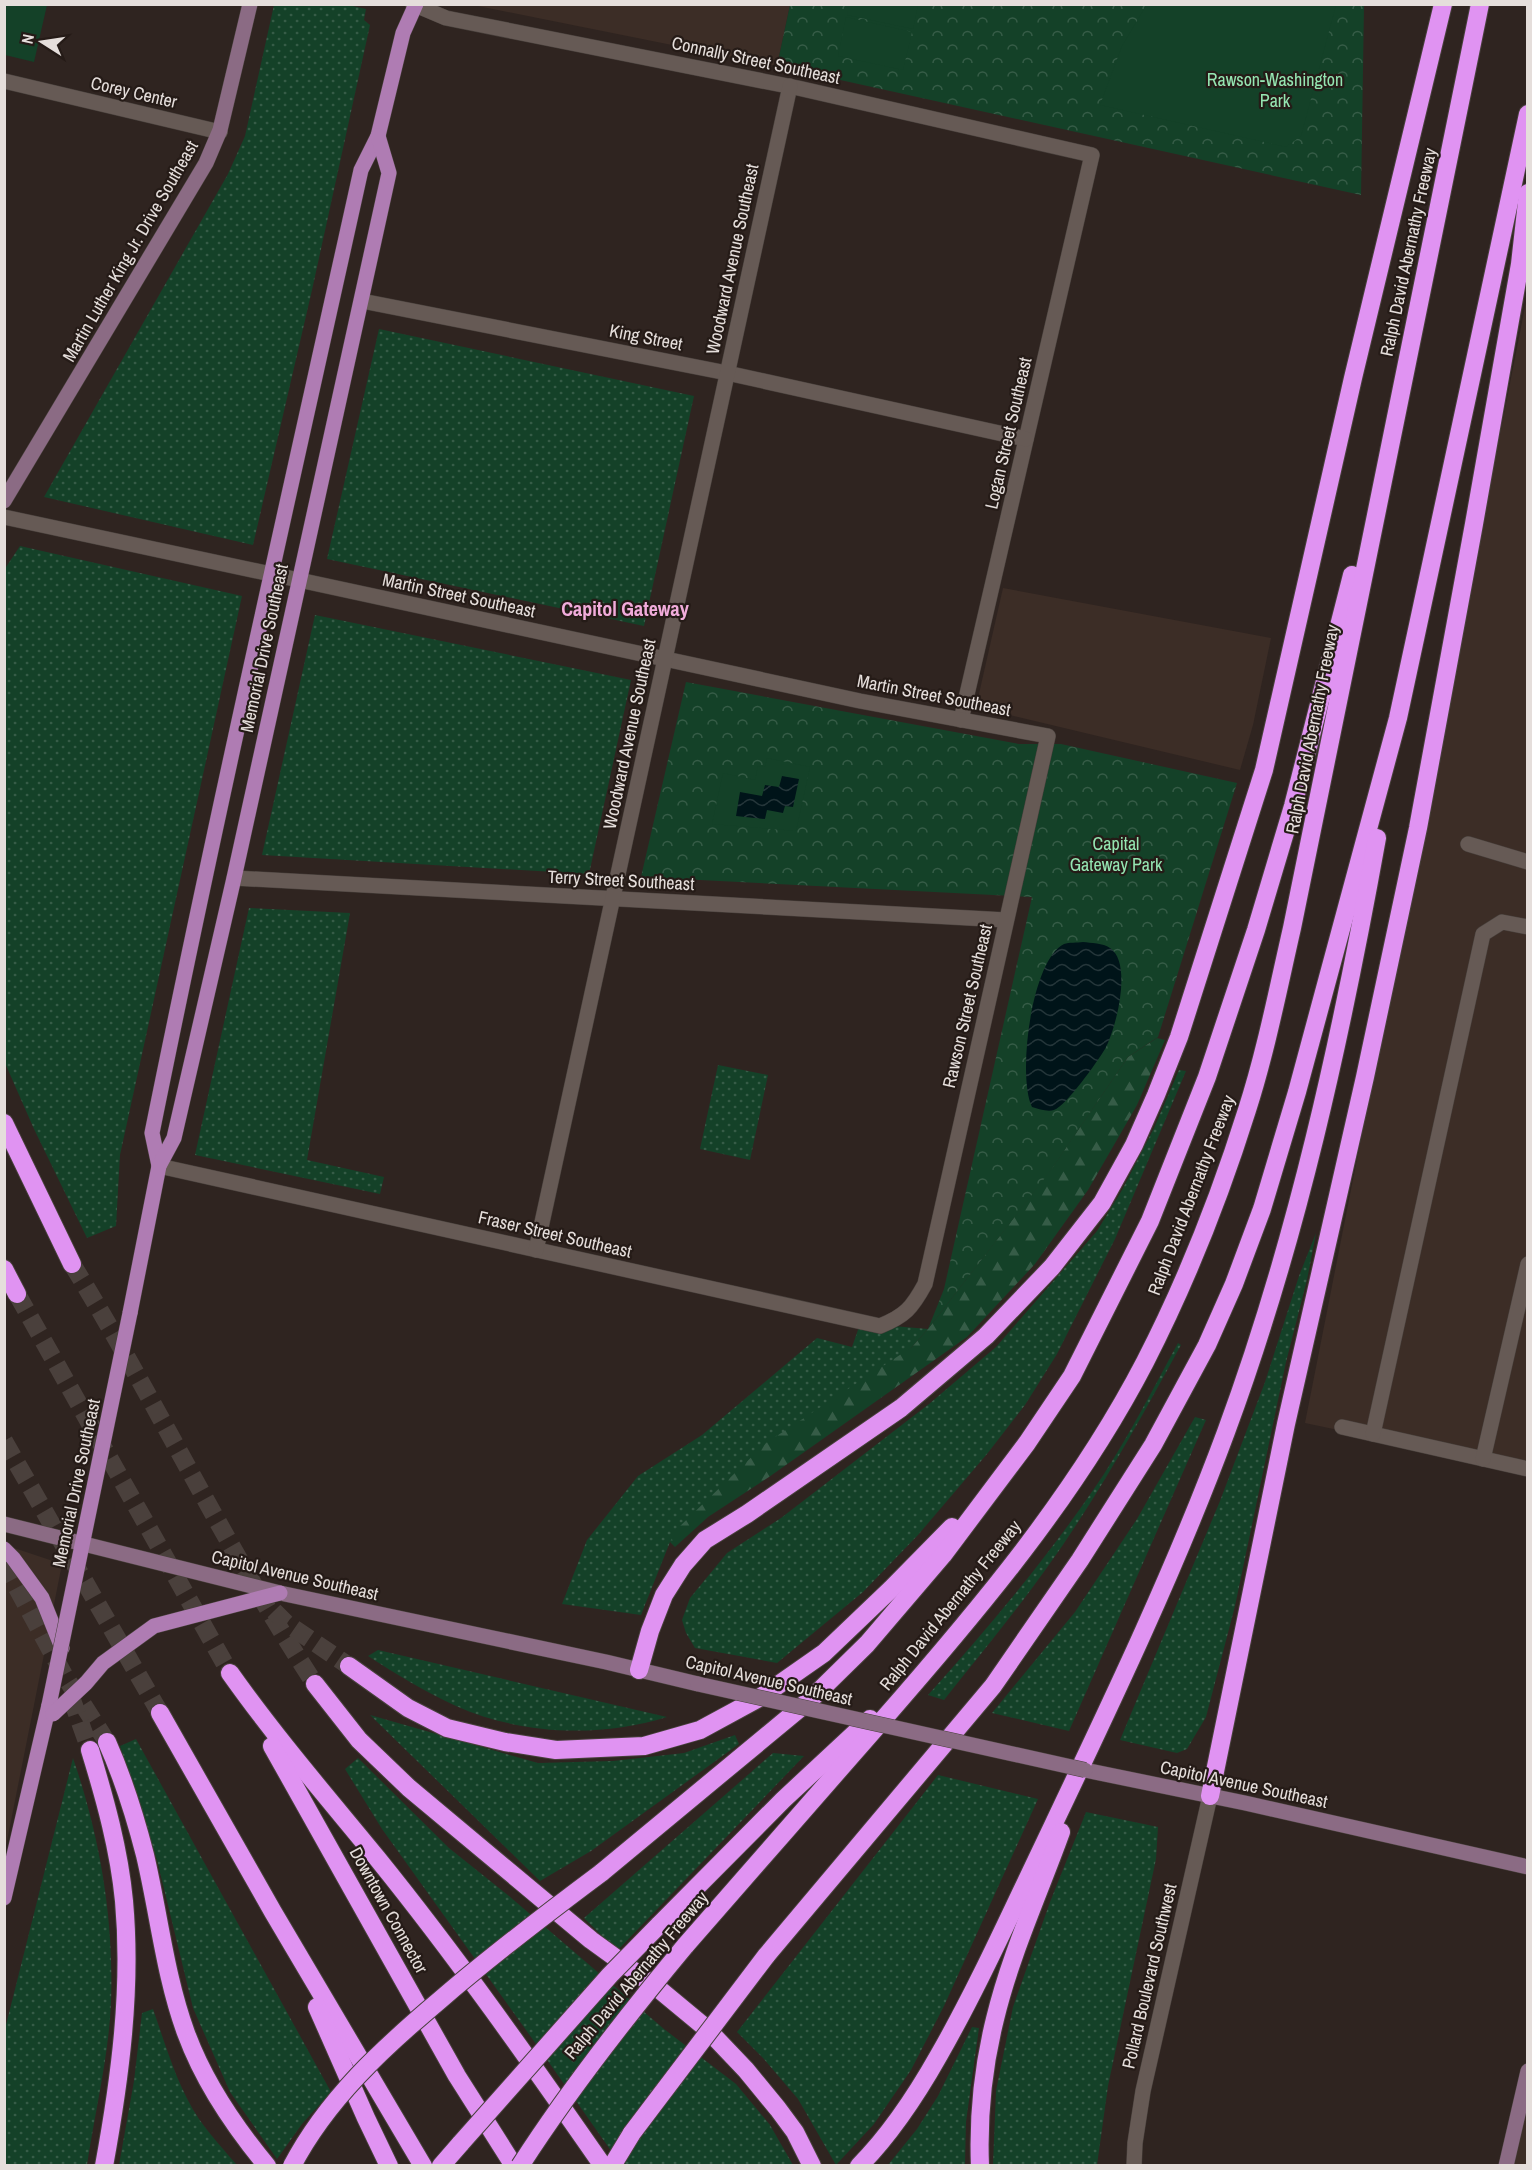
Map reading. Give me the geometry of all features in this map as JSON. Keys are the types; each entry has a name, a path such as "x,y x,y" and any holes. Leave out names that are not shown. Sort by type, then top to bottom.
{"highway":[{"path":"639,1670 663,1595 682,1565 705,1540 747,1514 901,1408 986,1336 1052,1267 1102,1203 1134,1145 1179,1037 1264,770 1353,378 1443,4"},
{"name":"Ralph David Abernathy Freeway","path":"520,2166 576,2081 625,2018 939,1655 1044,1523 1118,1410 1171,1308 1224,1177 1248,1108 1270,1025 1290,939 1480,4"},
{"path":"859,2166 899,2120 954,2029 1097,1732 1212,1468 1265,1314 1297,1207 1352,975 1398,718 1527,114"},
{"path":"1210,1796 1286,1424 1363,1089 1418,828 1516,287 1527,193"},
{"path":"292,2166 303,2145 337,2098 393,2040 491,1956 601,1873 811,1699 867,1644 943,1555 1027,1443 1072,1376 1150,1221 1207,1077 1252,942 1293,806 1409,350"},
{"path":"612,2166 633,2133 766,1956 993,1686 1080,1560 1153,1445 1207,1345 1234,1284 1262,1209 1300,1081 1398,718"},
{"path":"4,1123 72,1264"},
{"path":"4,1269 18,1294"},
{"path":"349,1666 408,1708 447,1728 505,1742 556,1750 604,1749 644,1746 700,1730 761,1697 824,1653 891,1589 1005,1472"},
{"path":"441,2166 579,2010 659,1925 783,1800 939,1655"},
{"name":"Downtown Connector","path":"514,2166 457,2076 230,1673 274,1734 377,1858 494,2012 603,2166"},
{"path":"315,1684 359,1740 409,1788 591,1940 660,1990 707,2029 746,2070 778,2109 795,2132 812,2166"},
{"path":"160,1713 273,1912 423,2166"},
{"path":"980,2166 979,2115 984,2069 995,2018 1014,1959 1097,1732"},
{"path":"107,1742 135,1816 166,1959 186,2032 215,2094 231,2120 267,2166"},
{"path":"90,1750 112,1826 124,1902 126,1938 122,2046 104,2166"},
{"path":"273,1912 390,2166"}],"main road":[{"name":"Martin Luther King Jr. Drive Southeast","path":"4,501 206,163 219,132 250,4"},
{"name":"Memorial Drive Southeast","path":"159,1166 152,1133 206,866 270,574 361,170 378,136 403,33 415,5"},
{"name":"Memorial Drive Southeast","path":"4,1898 24,1807 49,1714 159,1166 174,1138 234,878 298,580 363,301 390,173 378,136"},
{"name":"Capitol Avenue Southeast","path":"4,1524 280,1593 639,1670 1527,1867"},
{"path":"4,1549 42,1598 62,1648"},
{"path":"49,1714 86,1683 103,1663 154,1626 280,1593"},
{"path":"1506,2166 1527,2071"}],"street":[{"name":"Connally Street Southeast","path":"415,5 446,18 790,86 1092,155"},
{"name":"Corey Center","path":"4,81 219,132"},
{"name":"Woodward Avenue Southeast","path":"536,1250 790,86"},
{"name":"Logan Street Southeast","path":"961,720 1092,155"},
{"name":"King Street","path":"363,301 728,374 1026,439"},
{"name":"Martin Street Southeast","path":"4,517 860,701 1048,736"},
{"name":"Rawson Street Southeast","path":"925,1284 1048,736"},
{"path":"1468,844 1527,862"},
{"name":"Terry Street Southeast","path":"234,878 1006,920"},
{"path":"1373,1434 1483,934 1502,922 1527,927"},
{"name":"Fraser Street Southeast","path":"159,1166 880,1326 908,1312 925,1284"},
{"path":"1483,1459 1527,1271"},
{"path":"1342,1427 1527,1469"},
{"name":"Pollard Boulevard Southwest","path":"1134,2166 1143,2091 1210,1796"}],"shaded area":[{"path":"473,5 790,5 777,66"},
{"path":"1527,297 1527,1470 1305,1423"},
{"path":"1003,588 1271,638 1253,725 1240,770 976,707"},
{"path":"5,1545 62,1564 5,1851"},
{"path":"1527,2070 1527,2165 1506,2165"}],"green space":[{"path":"5,4 47,5 34,62 5,55"},
{"path":"344,4 366,9 364,20 370,25 253,545 44,497 228,174 245,136 274,5"},
{"path":"849,4 918,5 913,29 847,15"},
{"path":"1147,4 1336,5 1301,136 1286,147 1100,105 1122,46"},
{"name":"Rawson-Washington Park","path":"790,5 1364,5 1361,195 777,66"},
{"path":"846,17 912,32 903,70 838,56"},
{"path":"379,329 694,396 644,626 327,559"},
{"path":"20,546 242,596 120,1155 116,1226 87,1238 5,1063 4,570"},
{"path":"315,615 631,680 589,874 262,855"},
{"name":"Capital Gateway Park","path":"686,682 1019,744 1061,744 1237,783 1158,1037 1128,1057 1051,1170 928,1329 944,1289 1032,897 641,877"},
{"path":"767,758 810,767 796,831 712,824 723,773 755,780 758,766 765,767"},
{"path":"249,908 350,913 307,1160 384,1177 380,1194 195,1155"},
{"path":"1157,1038 1165,1040 1137,1105 1088,1190 1035,1264 967,1337 769,1477 708,1517 675,1547 670,1542 677,1529 766,1443 912,1347 1052,1168 1128,1057"},
{"path":"718,1065 768,1075 750,1160 700,1149"},
{"path":"1179,1070 1186,1071 1115,1239 1057,1354 1025,1405 987,1454 918,1535 863,1592 777,1663 695,1648 686,1633 682,1620 690,1598 727,1553 781,1518 929,1404 996,1347 1097,1231 1122,1190 1154,1128"},
{"path":"1316,1233 1307,1280 1286,1362 1235,1606 1206,1717 1187,1749 1177,1753 1120,1740 1220,1501 1265,1382 1299,1276"},
{"path":"893,1326 928,1329 912,1347 670,1542 641,1615 562,1604 587,1540 638,1476 702,1435 817,1338 852,1347 859,1327"},
{"path":"1178,1343 1181,1345 1117,1459 1083,1515 1046,1569 944,1700 928,1695 1020,1588 1084,1503 1124,1442"},
{"path":"1195,1417 1206,1420 1069,1731 992,1713 1075,1612 1137,1519"},
{"path":"378,1650 667,1717 641,1724 587,1730 533,1728 507,1723 456,1706 422,1689 368,1656"},
{"path":"370,1715 538,1763 613,1761 684,1753 735,1735 739,1744 591,1851 540,1881"},
{"path":"136,1739 331,2092 302,2124 277,2159 230,2092 193,2008 157,1860 120,1746"},
{"path":"773,1753 804,1756 617,1951 584,1918"},
{"path":"73,1758 98,1848 110,1940 111,2002 108,2042 101,2084 87,2165 5,2165 5,2029"},
{"path":"358,1758 449,1848 509,1896 664,2029 736,2084 770,2125 793,2165 621,2165 382,1829 345,1769"},
{"path":"938,1775 1038,1799 944,2006 911,2070 874,2124 836,2165 798,2099 737,2032"},
{"path":"1086,1812 1158,1827 1156,1859 1108,2086 1097,2165 993,2165 996,2091 1013,2007 1050,1902"},
{"path":"153,2009 173,2065 191,2106 208,2131 237,2165 119,2165 134,2081 142,2013"},
{"path":"972,2027 979,2028 966,2122 965,2165 888,2165 917,2129 938,2096"}],"water":[{"path":"782,776 799,779 793,807 785,806 783,813 767,810 765,819 736,816 740,792 762,796 765,785 779,787"},
{"path":"1083,942 1107,946 1117,956 1121,981 1114,1027 1105,1049 1060,1106 1051,1111 1032,1107 1026,1071 1030,1020 1035,995 1043,972 1053,954 1064,944"}],"tunnel":[{"path":"72,1264 251,1581 315,1684"},
{"path":"17,1294 230,1673"},
{"path":"4,1441 160,1713"},
{"path":"4,1564 64,1675 107,1742"},
{"path":"274,1611 286,1623 349,1666"},
{"path":"71,1697 90,1750"}],"district":[{"name":"Capitol Gateway","path":"625,608"}]}
